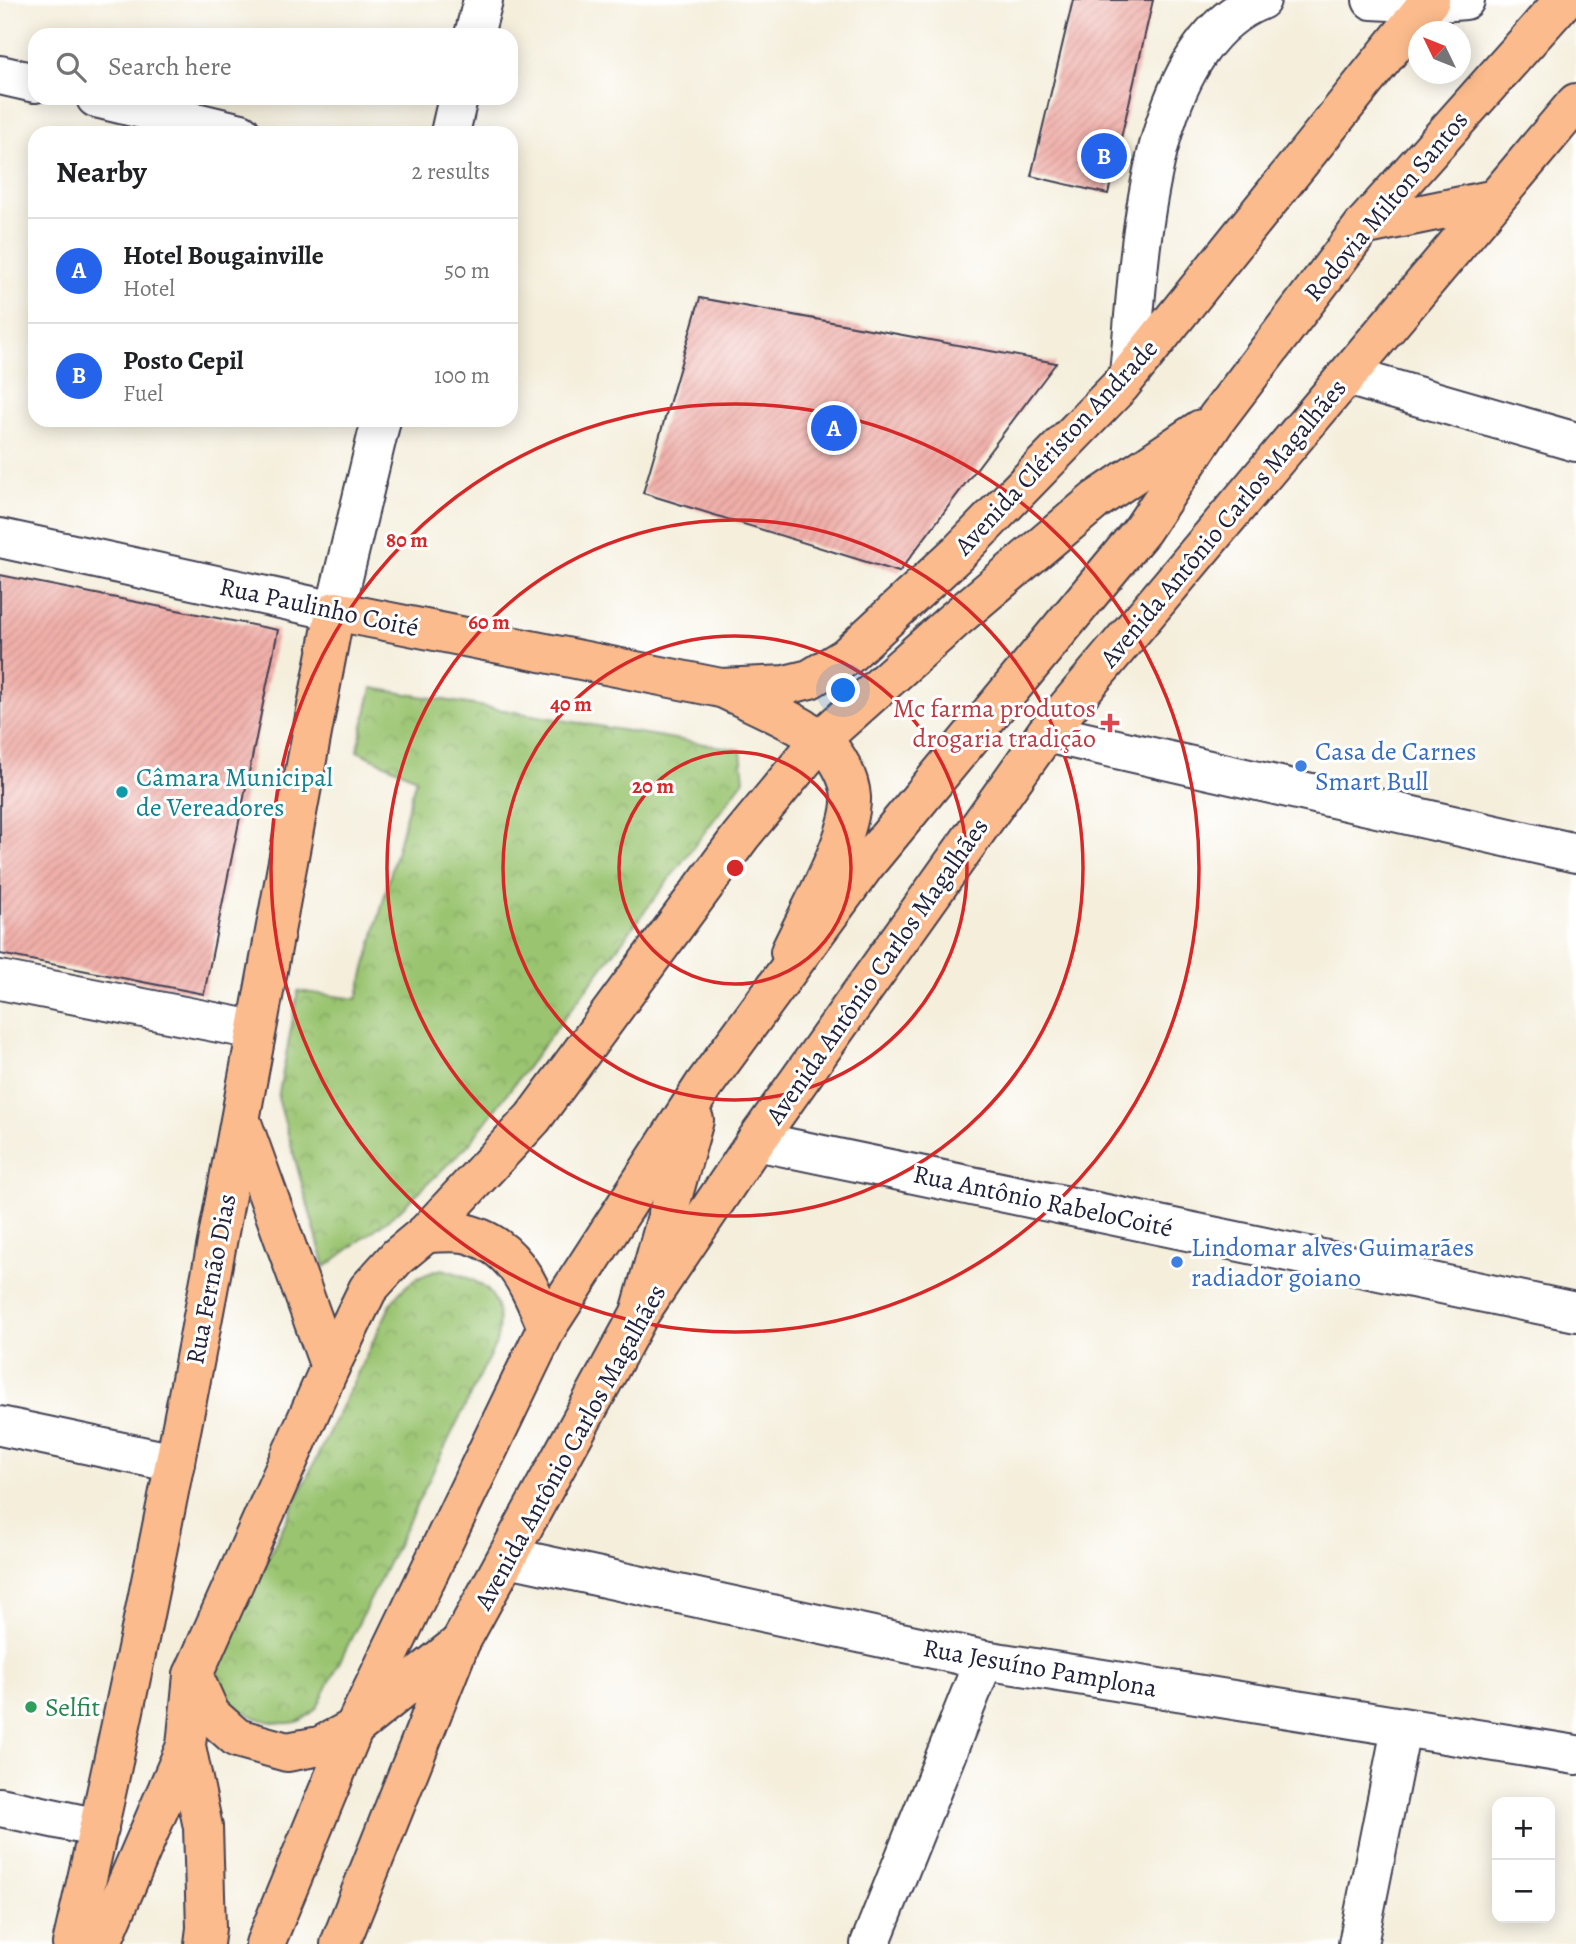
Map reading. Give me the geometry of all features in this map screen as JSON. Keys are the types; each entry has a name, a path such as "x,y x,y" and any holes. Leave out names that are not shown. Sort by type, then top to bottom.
{"main road":[{"name":"Rodovia Milton Santos","path":"1217,418 1363,226 1564,0"},
{"name":"Avenida Clériston Andrade","path":"721,688 785,685 810,679 846,657 960,552 1129,374 1441,1"},
{"name":"Avenida Antônio Carlos Magalhães","path":"340,1944 460,1643 640,1314 756,1141 1046,733 1576,103"},
{"path":"1363,226 1495,199"},
{"path":"204,1944 206,1928 203,1827 186,1746 193,1675 330,1367 368,1289 397,1257 426,1233 533,1118 741,836 821,740 953,621 1097,500 1217,418"},
{"path":"265,1944 354,1728 547,1327 704,1085 773,989 865,865 1142,530 1217,418"},
{"name":"Rua Paulinho Coité","path":"335,611 721,688"},
{"name":"Rua Fernão Dias","path":"72,1944 99,1828 175,1463 242,1123 255,1030 335,611"},
{"path":"721,688 821,740 835,757 847,780 851,799 845,832 773,989"},
{"path":"640,1314 704,1085"},
{"path":"242,1123 330,1367"},
{"path":"426,1233 463,1233 493,1244 525,1274 547,1327"},
{"path":"193,1675 211,1715 237,1738 287,1752 320,1746 354,1728 460,1643"},
{"path":"101,1944 186,1746"}],"street":[{"path":"476,28 483,0"},
{"path":"1129,374 1151,169 1180,85 1206,39 1241,8 1261,0"},
{"path":"1372,0 1441,1"},
{"path":"0,75 28,81"},
{"path":"125,105 212,126"},
{"path":"452,126 456,105"},
{"path":"1347,376 1576,442"},
{"path":"335,611 379,427"},
{"name":"Rua Paulinho Coité","path":"0,538 335,611"},
{"path":"1046,733 1576,853"},
{"path":"0,979 255,1030"},
{"name":"Rua Antônio RabeloCoité","path":"756,1141 1576,1312"},
{"path":"0,1426 175,1463"},
{"name":"Rua Jesuíno Pamplona","path":"508,1558 984,1660 1576,1755"},
{"path":"870,1944 984,1660"},
{"path":"1365,1940 1401,1728"},
{"path":"0,1807 99,1828"}],"green space":[{"path":"372,688 741,750 744,780 469,1144 398,1212 325,1267 278,1098 298,991 357,999 416,778 357,751"},
{"path":"442,1269 471,1279 490,1292 498,1313 496,1343 318,1706 309,1716 296,1722 273,1722 248,1714 227,1699 220,1689 216,1676 220,1657 392,1302 414,1281"}],"building":[{"path":"1073,0 1153,0 1108,194 1031,176"},
{"path":"700,298 1056,363 899,572 643,493"},
{"name":"Câmara Municipal de Vereadores","path":"0,575 278,630 204,994 0,954"}],"place":[{"name":"Posto Cepil","path":"1104,156"},
{"name":"Hotel Bougainville","path":"834,428"},
{"name":"Mc farma produtos drogaria tradição","path":"1110,723"},
{"name":"Casa de Carnes Smart Bull","path":"1301,766"},
{"name":"Câmara Municipal de Vereadores","path":"122,792"},
{"name":"Lindomar alves Guimarães radiador goiano","path":"1177,1262"},
{"name":"Selfit","path":"31,1707"}]}
